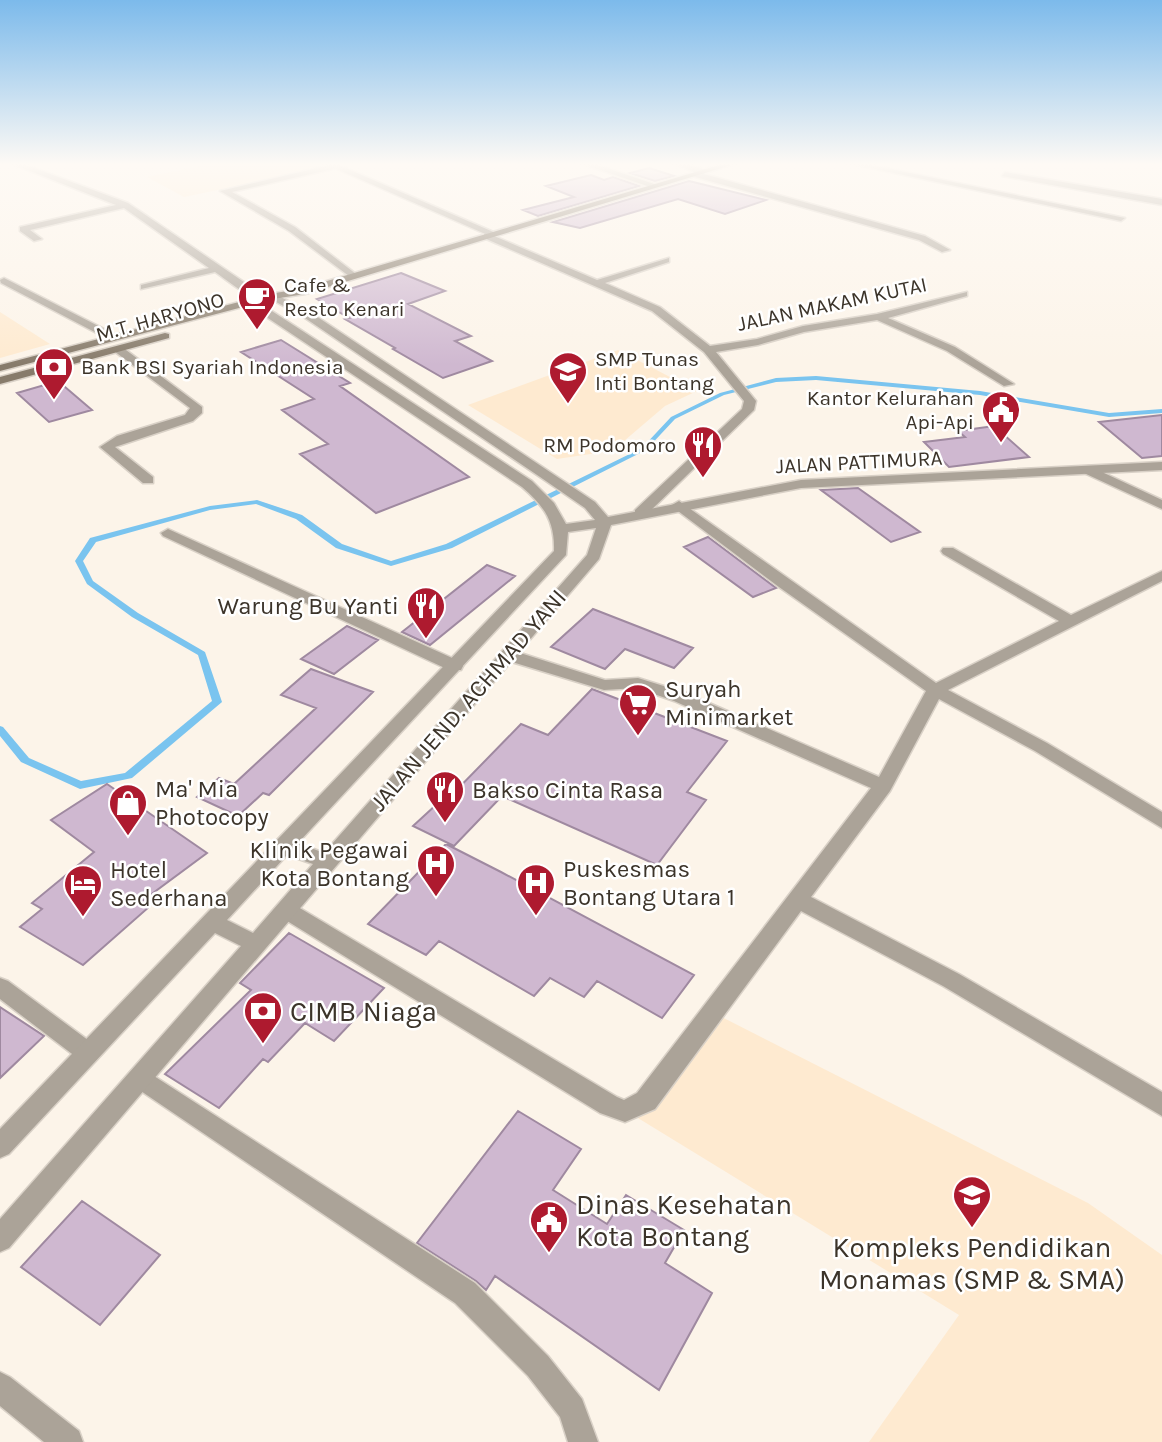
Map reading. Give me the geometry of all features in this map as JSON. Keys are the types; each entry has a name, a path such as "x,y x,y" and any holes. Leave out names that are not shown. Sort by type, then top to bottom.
{"main road":[{"name":"M.T. HARYONO","path":"0,368 261,308 278,299 506,230"},
{"name":"M.T. HARYONO","path":"0,381 253,298 278,299"}],"street":[{"path":"25,230 37,239"},
{"path":"163,230 219,268 261,308 527,484 552,507 561,529"},
{"path":"293,230 353,276"},
{"path":"479,230 656,309 708,350 750,401 748,410 640,513"},
{"path":"899,230 922,237 945,250"},
{"path":"597,283 666,260"},
{"path":"145,286 219,268"},
{"path":"4,281 115,343 196,407 196,413 189,418 121,439 106,447 148,480"},
{"name":"JALAN MAKAM KUTAI","path":"708,350 758,342 803,329 878,317 963,294"},
{"path":"278,299 309,316 548,475 590,505 605,523"},
{"path":"878,317 951,349 1008,384"},
{"name":"JALAN PATTIMURA","path":"561,529 605,523 680,505 801,484 1162,466"},
{"path":"1088,470 1162,505"},
{"path":"680,505 795,592 935,690 1041,747 1162,821"},
{"name":"JALAN JEND. ACHMAD YANI","path":"0,1239 594,556 605,523"},
{"name":"JALAN JEND. ACHMAD YANI","path":"0,1146 561,552 561,529"},
{"path":"168,533 456,666"},
{"path":"948,551 1072,622"},
{"path":"286,910 609,1105 625,1111 646,1101 883,786 935,690 1162,575"},
{"path":"508,655 604,685 638,683 680,697 883,786"},
{"path":"285,846 327,863"},
{"path":"799,900 951,980 1162,1105"},
{"path":"212,922 256,944"},
{"path":"0,987 88,1053"},
{"path":"140,1078 465,1293 538,1366 572,1409 583,1442"},
{"path":"0,1387 68,1442"}],"shaded area":[{"path":"0,312 50,344 0,358"},
{"name":"SMP Tunas Inti Bontang","path":"618,350 697,391 665,406 624,441 597,453 557,459 468,405"},
{"name":"Kompleks Pendidikan Monamas (SMP & SMA)","path":"706,1009 1088,1203 1162,1255 1162,1442 869,1442 959,1315 633,1115"}],"building":[{"path":"401,273 445,291 408,304 471,336 455,341 492,361 443,378 317,299"},
{"path":"281,340 350,383 340,386 469,477 376,513 300,454 328,444 282,410 314,399 241,352"},
{"name":"Bank BSI Syariah Indonesia","path":"58,381 92,410 49,422 17,393"},
{"path":"1162,415 1162,456 1142,458 1099,422"},
{"path":"994,426 1029,457 949,467 924,442 965,437 958,431"},
{"path":"858,488 920,532 891,542 821,490"},
{"path":"708,537 776,588 753,597 684,547"},
{"path":"487,565 515,576 430,645 402,632"},
{"path":"593,609 693,648 674,668 625,649 605,669 551,647"},
{"path":"347,626 378,640 334,674 301,659"},
{"path":"311,669 373,692 269,795 263,793 238,816 197,797 219,778 234,784 316,708 281,695"},
{"path":"592,689 727,741 687,792 706,800 657,865 502,796 454,846 413,826 437,804 441,806 521,724 548,735"},
{"path":"107,784 207,853 141,902 149,907 83,965 20,927 42,909 32,903 94,852 51,820"},
{"name":"Puskesmas Bontang Utara 1","path":"446,844 694,975 662,1018 597,981 584,997 550,978 534,996 439,941 426,955 368,924"},
{"path":"289,933 384,988 334,1041 305,1023 268,1062 263,1059 219,1108 165,1074 251,990 240,983"},
{"path":"0,1007 44,1036 0,1078"},
{"name":"Dinas Kesehatan Kota Bontang","path":"518,1111 581,1149 553,1190 607,1224 626,1195 684,1230 665,1263 712,1293 659,1390 495,1276 486,1290 417,1243"},
{"path":"82,1201 160,1255 100,1325 21,1267"}],"waterway":[{"path":"0,729 25,760 80,785 128,776 217,702 202,654 135,615 90,582 79,561 93,540 210,508 257,502 299,517 339,546 391,564 449,546 644,449 673,418 722,394 776,380 816,378 980,393 1109,415 1162,411"}],"place":[{"name":"Cafe & Resto Kenari","path":"257,331"},
{"name":"Bank BSI Syariah Indonesia","path":"54,401"},
{"name":"SMP Tunas Inti Bontang","path":"568,405"},
{"name":"Kantor Kelurahan Api-Api","path":"1001,444"},
{"name":"RM Podomoro","path":"703,479"},
{"name":"Warung Bu Yanti","path":"426,640"},
{"name":"Suryah Minimarket","path":"638,737"},
{"name":"Bakso Cinta Rasa","path":"445,824"},
{"name":"Ma' Mia Photocopy","path":"128,837"},
{"name":"Klinik Pegawai Kota Bontang","path":"436,898"},
{"name":"Puskesmas Bontang Utara 1","path":"536,917"},
{"name":"Hotel Sederhana","path":"83,918"},
{"name":"CIMB Niaga","path":"263,1045"},
{"name":"Kompleks Pendidikan Monamas (SMP & SMA)","path":"972,1229"},
{"name":"Dinas Kesehatan Kota Bontang","path":"549,1254"}]}
